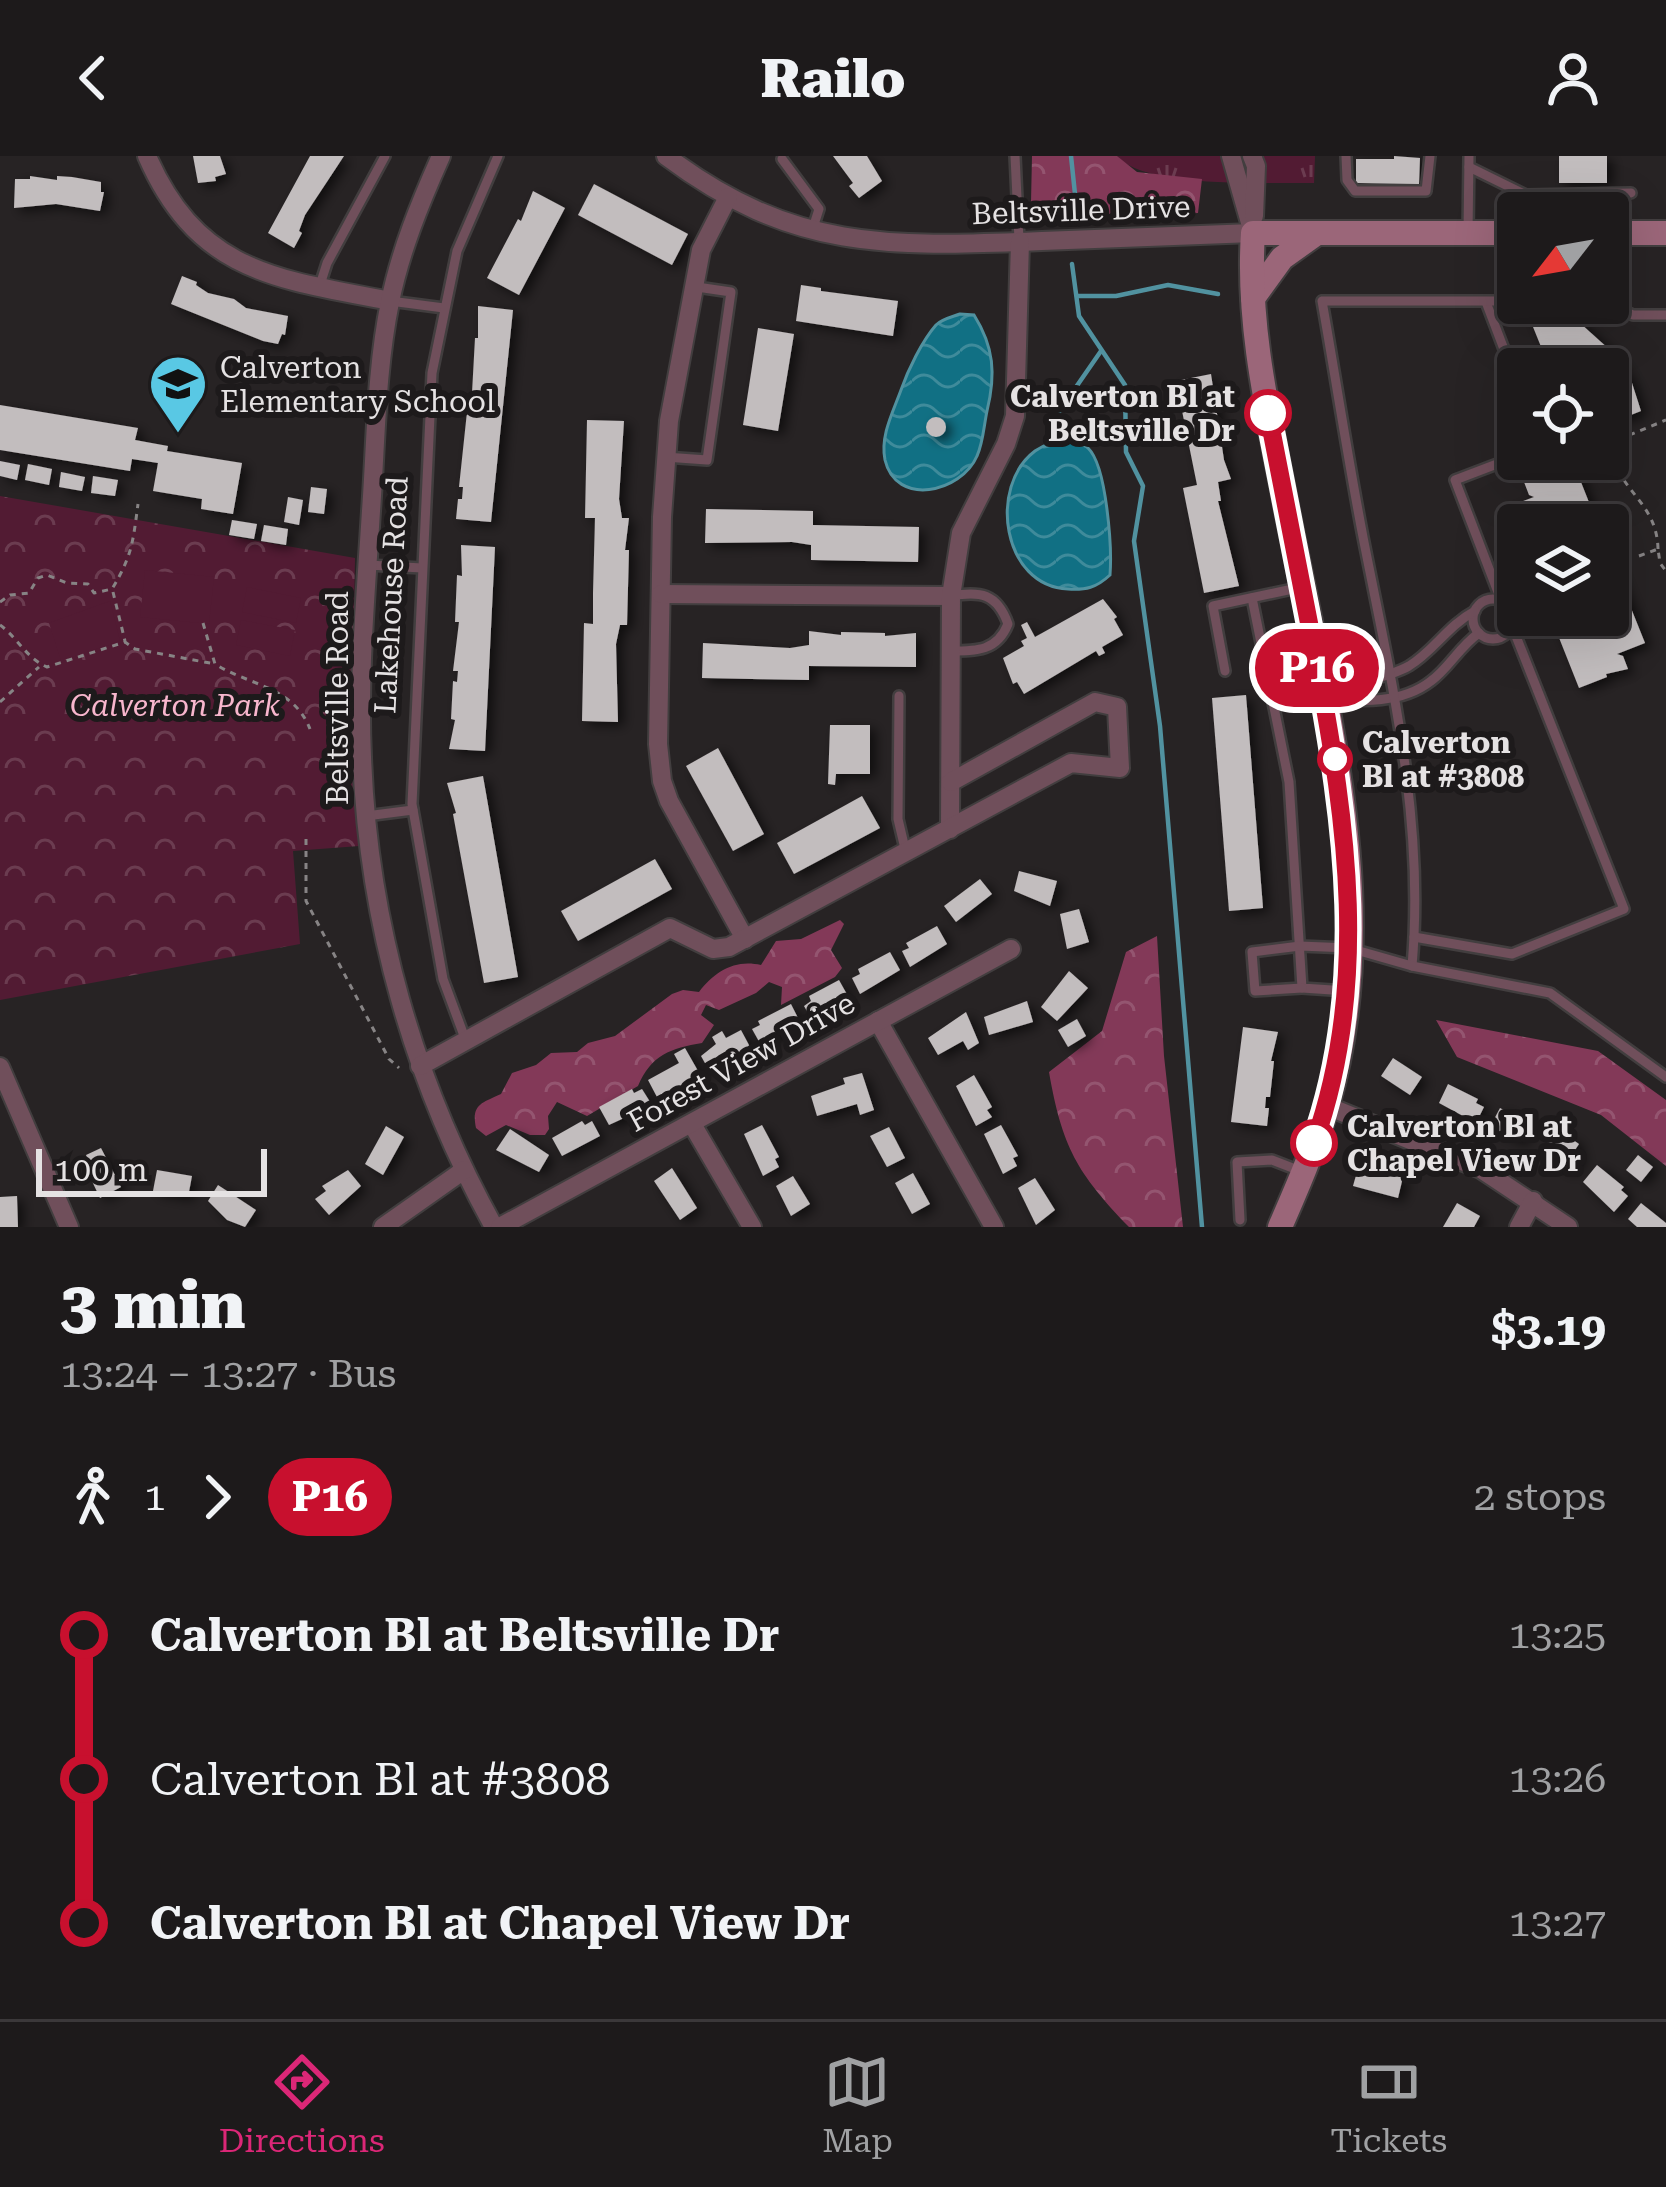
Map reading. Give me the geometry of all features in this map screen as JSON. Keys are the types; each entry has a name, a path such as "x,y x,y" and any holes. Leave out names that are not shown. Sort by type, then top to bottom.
{"street":[{"path":"147,156 171,201 203,240 245,266 390,302"},
{"name":"Beltsville Road","path":"441,156 412,223 390,302 379,380 361,714 366,816 390,964 420,1066 464,1170 497,1227"},
{"name":"Beltsville Drive","path":"666,156 728,196 812,231 908,246 1253,233 1497,233"},
{"path":"1231,156 1253,233"},
{"path":"1252,156 1256,166 1253,298 1264,394 1344,823 1349,948 1347,991 1327,1106 1280,1227"},
{"path":"728,196 701,250 692,286 665,458 658,744 662,781 745,939"},
{"path":"1253,298 1282,258 1317,233"},
{"path":"1629,233 1666,233"},
{"path":"950,829 951,596 962,533 1015,416 1019,242"},
{"path":"661,594 951,596"},
{"path":"420,1066 670,928 713,950 745,939 1071,763 1120,768 1117,707 1095,702 951,782"},
{"name":"Forest View Drive","path":"497,1227 1011,949"},
{"path":"878,1021 994,1227"},
{"path":"0,1067 69,1227"},
{"path":"1327,1106 1442,1150 1568,1227"},
{"path":"692,1124 752,1227"},
{"path":"383,1227 464,1170"},
{"path":"1519,1227 1533,1202"}],"lane":[{"path":"319,288 327,263 385,156"},
{"name":"Lakehouse Road","path":"466,1041 443,979 413,810 432,374 457,251 498,156"},
{"path":"1015,156 1019,242"},
{"path":"1346,156 1347,180 1355,191 1426,191 1430,156"},
{"path":"782,159 819,209 812,231"},
{"path":"1468,233 1469,162 1526,195 1631,194"},
{"path":"665,458 706,460 731,292 692,286"},
{"path":"1412,966 1416,841 1395,697 1322,301 1497,302"},
{"path":"390,302 445,308"},
{"path":"1486,302 1504,348"},
{"path":"1629,313 1666,315"},
{"path":"1497,464 1455,480 1497,590"},
{"path":"368,565 422,568"},
{"path":"1226,671 1213,606 1302,587"},
{"path":"951,596 975,592 990,596 1008,624 1003,637 992,646 951,651"},
{"path":"1252,598 1288,782 1302,988"},
{"path":"1323,696 1352,682 1390,674 1419,658 1446,629 1489,599 1497,600"},
{"path":"1474,611 1479,633 1500,636"},
{"path":"1323,696 1357,702 1395,697 1431,682 1456,651 1479,633"},
{"path":"1414,937 1512,954 1624,909 1516,636"},
{"path":"899,696 898,818 905,853"},
{"path":"366,816 413,810"},
{"path":"1347,991 1255,992 1252,952 1300,946 1349,948 1558,996 1666,1077"},
{"path":"1240,1220 1237,1162 1272,1160 1303,1172"}],"path":[{"path":"1666,420 1627,436 1613,454 1619,476 1650,512 1666,572"},
{"path":"139,504 132,555 112,589 125,643 215,664 266,685 294,702 310,729"},
{"path":"1657,532 1666,530"},
{"path":"1639,556 1658,549"},
{"path":"0,602 10,595 29,593 38,578 47,574 67,584 88,584 94,593 112,589"},
{"path":"203,623 215,664"},
{"path":"0,625 15,636 23,652 47,667 125,643"},
{"path":"0,702 41,666"},
{"path":"306,839 306,901 389,1059 399,1068"}],"green space":[{"path":"1032,156 1117,156 1137,172 1202,179 1198,213 1083,219 1074,206 1031,203"},
{"path":"1117,156 1315,156 1314,183 1180,179 1132,167"},
{"name":"Calverton Park","path":"0,496 355,558 352,719 359,846 293,851 300,944 0,1000"},
{"path":"145,570 214,577 209,624 140,617"},
{"path":"247,587 301,598 296,623 242,612"},
{"path":"110,601 120,641 61,661 49,623"},
{"path":"241,620 295,630 290,656 236,645"},
{"path":"840,920 844,924 831,950 842,968 835,977 781,1005 782,987 769,982 719,1010 706,1005 701,1015 714,1025 702,1043 663,1055 638,1086 587,1116 557,1102 548,1116 545,1135 530,1135 506,1125 486,1136 476,1128 477,1109 501,1094 512,1073 536,1065 551,1053 577,1052 588,1043 615,1036 672,994 699,992 734,965 761,965 776,941 801,939"},
{"path":"1157,936 1164,1056 1183,1227 1129,1227 1096,1191 1074,1157 1049,1072 1102,1031 1126,952"},
{"path":"1436,1020 1598,1051 1666,1100 1666,1166 1601,1115 1457,1057"}],"water":[{"path":"960,314 974,315 991,361 992,385 981,445 969,469 957,479 929,490 915,489 891,475 885,460 886,433 907,374 926,339 938,323"},
{"path":"1070,440 1087,447 1094,458 1109,528 1110,575 1080,589 1046,584 1028,571 1016,553 1007,509 1020,467 1039,448"}],"building":[{"path":"193,156 220,156 226,174 215,177 216,181 198,183"},
{"path":"310,156 344,156 305,215 294,248 268,233"},
{"path":"833,156 867,156 882,181 859,198"},
{"path":"1559,156 1607,156 1607,183 1559,183"},
{"path":"1420,158 1419,184 1356,183 1356,159"},
{"path":"15,179 101,182 100,211 56,204 14,208"},
{"path":"594,184 688,234 672,265 578,215"},
{"path":"533,191 565,208 519,295 487,278"},
{"path":"182,276 246,308 288,316 285,335 278,344 263,341 171,304"},
{"path":"801,285 898,301 893,336 796,321"},
{"path":"478,306 513,310 491,522 456,519 458,499 462,499 463,487 459,487"},
{"path":"1532,324 1581,324 1608,348 1542,348"},
{"path":"758,328 794,334 778,431 743,425"},
{"path":"1211,374 1231,479 1218,482 1218,501 1239,586 1204,593 1183,488 1197,485 1176,381"},
{"path":"1629,378 1632,383 1641,411 1629,416"},
{"path":"0,405 138,428 135,440 168,446 167,451 242,463 233,514 201,509 202,499 153,491 158,463 132,459 130,471 0,450"},
{"path":"936,417 946,427 936,437 926,427"},
{"path":"587,420 624,421 619,499 622,518 629,518 625,550 629,550 627,625 620,625 616,644 618,722 582,721 584,623 593,624 595,518 585,518"},
{"path":"0,461 20,465 17,480 0,476"},
{"path":"28,464 52,469 49,485 25,480"},
{"path":"61,472 85,477 82,491 59,487"},
{"path":"93,476 118,480 115,496 91,493"},
{"path":"1580,480 1590,504 1515,504 1534,497 1524,482"},
{"path":"311,487 327,489 324,514 308,512"},
{"path":"288,497 303,500 299,525 284,522"},
{"path":"706,509 813,511 813,525 919,527 918,562 811,560 811,545 792,542 705,543"},
{"path":"232,520 257,524 254,539 229,535"},
{"path":"264,525 288,529 286,545 261,541"},
{"path":"461,545 495,547 485,751 449,749 455,720 451,719 453,681 457,682 458,671 453,671"},
{"path":"1103,599 1123,635 1102,647 1105,653 1099,656 1096,651 1024,694 1017,682 1013,684 1003,658 1024,646 1021,641 1027,638 1021,625 1027,622 1035,637"},
{"path":"1629,603 1645,643 1617,654 1623,656 1628,669 1579,688 1558,636 1629,636"},
{"path":"809,631 916,633 916,667 809,666 809,680 702,678 703,643 790,648 809,645"},
{"path":"1246,695 1263,908 1229,911 1212,698"},
{"path":"830,725 870,725 870,774 836,774 835,785 828,784"},
{"path":"718,748 764,834 733,851 686,766"},
{"path":"483,776 518,977 484,983 447,783"},
{"path":"862,796 880,828 794,874 777,843"},
{"path":"655,859 672,889 578,941 561,911"},
{"path":"1019,871 1057,881 1050,906 1014,891"},
{"path":"980,879 992,894 956,922 944,906"},
{"path":"1079,909 1089,942 1067,949 1060,914"},
{"path":"937,926 947,944 910,967 902,951 909,948 906,943"},
{"path":"890,952 900,970 860,994 852,978 860,974 858,969"},
{"path":"1069,971 1088,988 1057,1021 1041,1007"},
{"path":"839,980 849,998 812,1020 804,1006 811,1001 809,996"},
{"path":"1027,1001 1033,1022 989,1035 984,1017"},
{"path":"791,1004 800,1022 761,1045 752,1029"},
{"path":"966,1012 979,1043 968,1050 963,1041 938,1055 928,1038"},
{"path":"1077,1019 1086,1036 1068,1047 1058,1030"},
{"path":"1243,1027 1278,1032 1270,1097 1266,1097 1267,1126 1231,1122"},
{"path":"741,1030 750,1047 710,1072 701,1056 716,1044 712,1037 722,1031 726,1038"},
{"path":"685,1048 702,1078 657,1097 648,1080 679,1063 674,1054"},
{"path":"1393,1058 1422,1077 1410,1095 1381,1076"},
{"path":"862,1073 874,1110 860,1115 857,1104 817,1116 811,1096"},
{"path":"974,1075 992,1107 987,1110 992,1117 976,1126 956,1086"},
{"path":"1448,1084 1484,1107 1476,1123 1439,1103"},
{"path":"632,1089 634,1093 642,1089 652,1105 609,1125 599,1107"},
{"path":"1500,1108 1530,1124 1521,1142 1490,1127"},
{"path":"582,1121 585,1125 592,1121 600,1136 562,1156 552,1138"},
{"path":"762,1125 779,1157 775,1159 779,1167 763,1176 744,1134"},
{"path":"1001,1125 1018,1156 1013,1158 1017,1166 1003,1174 984,1134"},
{"path":"386,1126 404,1137 383,1175 365,1164"},
{"path":"889,1127 905,1158 887,1167 870,1136"},
{"path":"510,1129 549,1155 539,1172 496,1150"},
{"path":"1553,1135 1562,1141 1566,1135 1579,1144 1575,1150 1582,1155 1570,1172 1541,1152"},
{"path":"101,1148 121,1187 100,1198 86,1155"},
{"path":"1638,1155 1653,1167 1641,1182 1626,1170"},
{"path":"1360,1161 1403,1177 1398,1198 1353,1186"},
{"path":"1597,1165 1628,1196 1614,1212 1583,1182"},
{"path":"672,1168 697,1208 680,1220 654,1181"},
{"path":"157,1170 192,1176 188,1197 153,1191"},
{"path":"348,1170 361,1186 329,1215 315,1199 326,1191 322,1186"},
{"path":"913,1173 930,1204 912,1214 895,1183"},
{"path":"793,1176 810,1204 791,1216 776,1186"},
{"path":"1035,1178 1055,1210 1036,1225 1018,1188"},
{"path":"218,1185 256,1210 245,1227 227,1220 208,1201"},
{"path":"17,1196 18,1227 0,1227 0,1197"},
{"path":"1457,1203 1480,1216 1474,1227 1443,1227"},
{"path":"1641,1203 1666,1227 1637,1227 1628,1219"}],"waterway":[{"path":"1071,156 1075,194"},
{"path":"1072,264 1079,316 1125,385 1126,452 1143,486 1134,541 1160,726 1202,1227"},
{"path":"1077,296 1116,296 1168,285 1218,294"},
{"path":"1048,443 1056,416 1101,351"}],"bus line":[{"name":"P16","path":"1268,413 1336,765 1349,880 1342,1031 1327,1106 1314,1143"}],"place":[{"name":"Calverton Bl at Beltsville Dr","path":"1268,413"},
{"name":"Calverton Elementary School","path":"178,435"},
{"name":"Calverton Bl at #3808","path":"1335,759"},
{"name":"Calverton Bl at Chapel View Dr","path":"1314,1143"}]}
